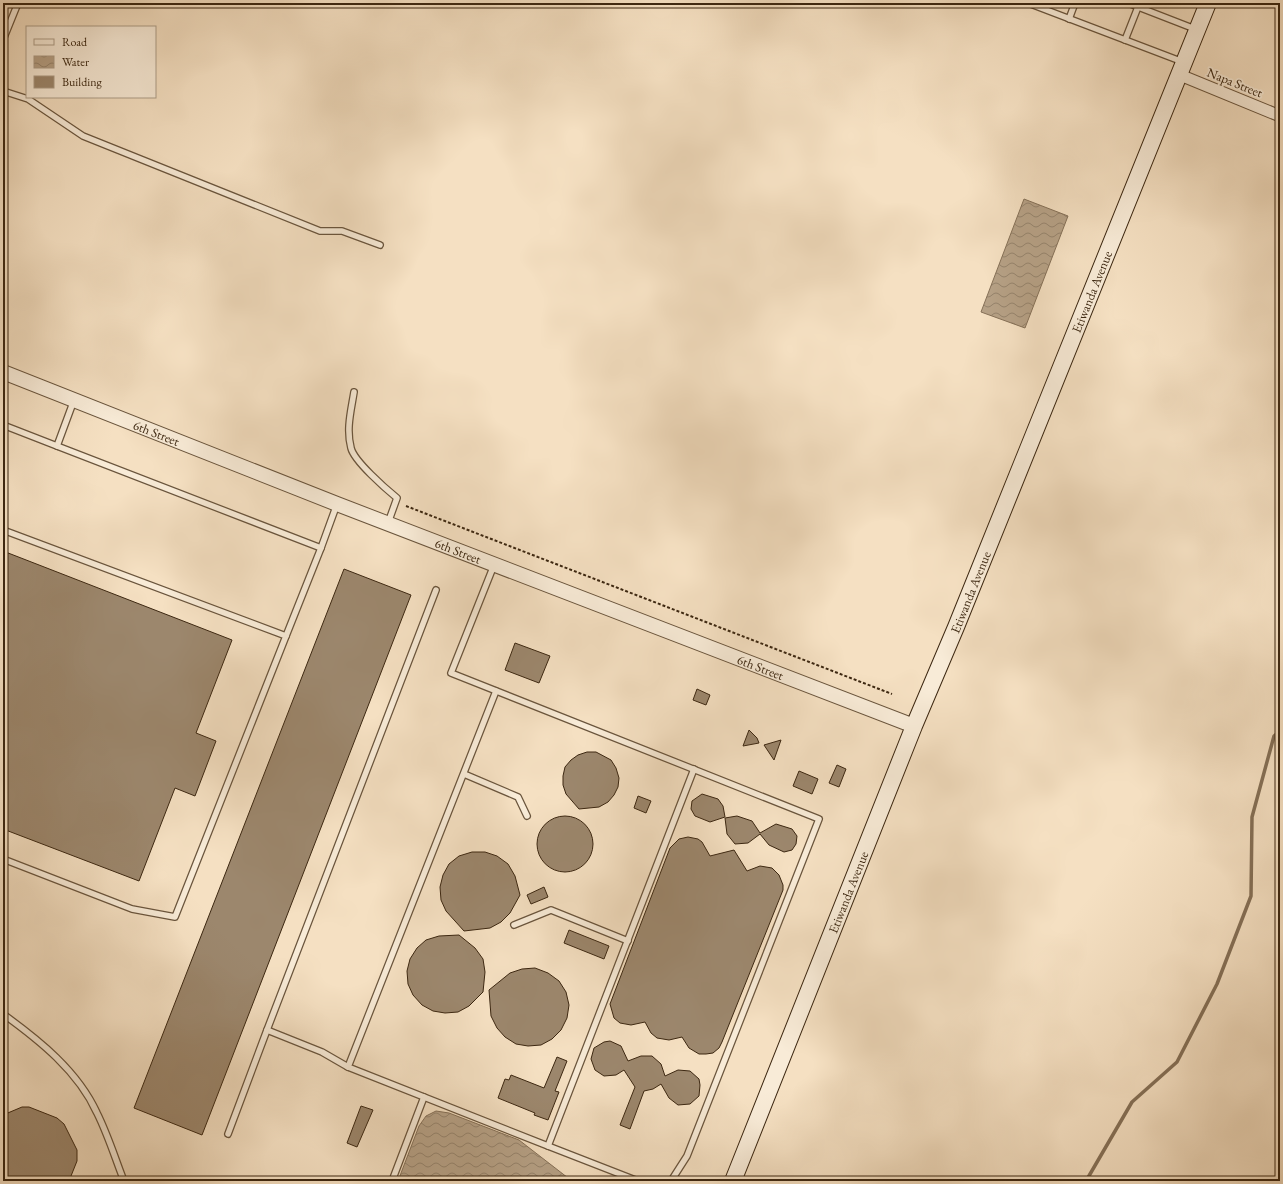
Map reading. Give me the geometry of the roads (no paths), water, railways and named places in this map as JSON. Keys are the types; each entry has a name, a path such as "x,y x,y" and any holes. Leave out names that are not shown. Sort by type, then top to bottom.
{"main road":[{"name":"Etiwanda Avenue","path":"733,1181 914,726 956,627 1208,3"}],"street":[{"name":"Napa Street","path":"1182,69 1280,116"},
{"name":"6th Street","path":"3,372 337,504 495,563 914,726"}],"lane":[{"path":"3,40 18,3"},
{"path":"1028,3 1125,40 1182,69"},
{"path":"1069,19 1075,3"},
{"path":"1128,3 1198,30"},
{"path":"1125,40 1138,7"},
{"path":"3,91 28,99 83,136 320,231 342,231 380,245"},
{"path":"354,392 348,422 351,450 375,478 397,498 388,523"},
{"path":"57,446 74,400"},
{"path":"3,425 321,548"},
{"path":"3,858 132,909 175,917 337,504"},
{"path":"3,530 286,636"},
{"path":"495,563 451,673 819,819 687,1156 671,1181"},
{"path":"228,1134 436,590"},
{"path":"348,1067 496,691"},
{"path":"548,1146 694,769"},
{"path":"464,774 518,796 527,816"},
{"path":"514,925 551,910 628,941"},
{"path":"3,1014 55,1057 77,1081 97,1111 124,1181"},
{"path":"267,1030 322,1052 348,1067 638,1181"},
{"path":"392,1181 424,1097"}],"water":[{"path":"1024,199 1068,216 1025,328 981,312"},
{"path":"436,1111 449,1113 519,1140 572,1181 398,1181 419,1126 426,1116"}],"waterway":[{"path":"1086,1181 1132,1102 1177,1062 1217,984 1251,896 1252,817 1274,736 1280,731"}]}
